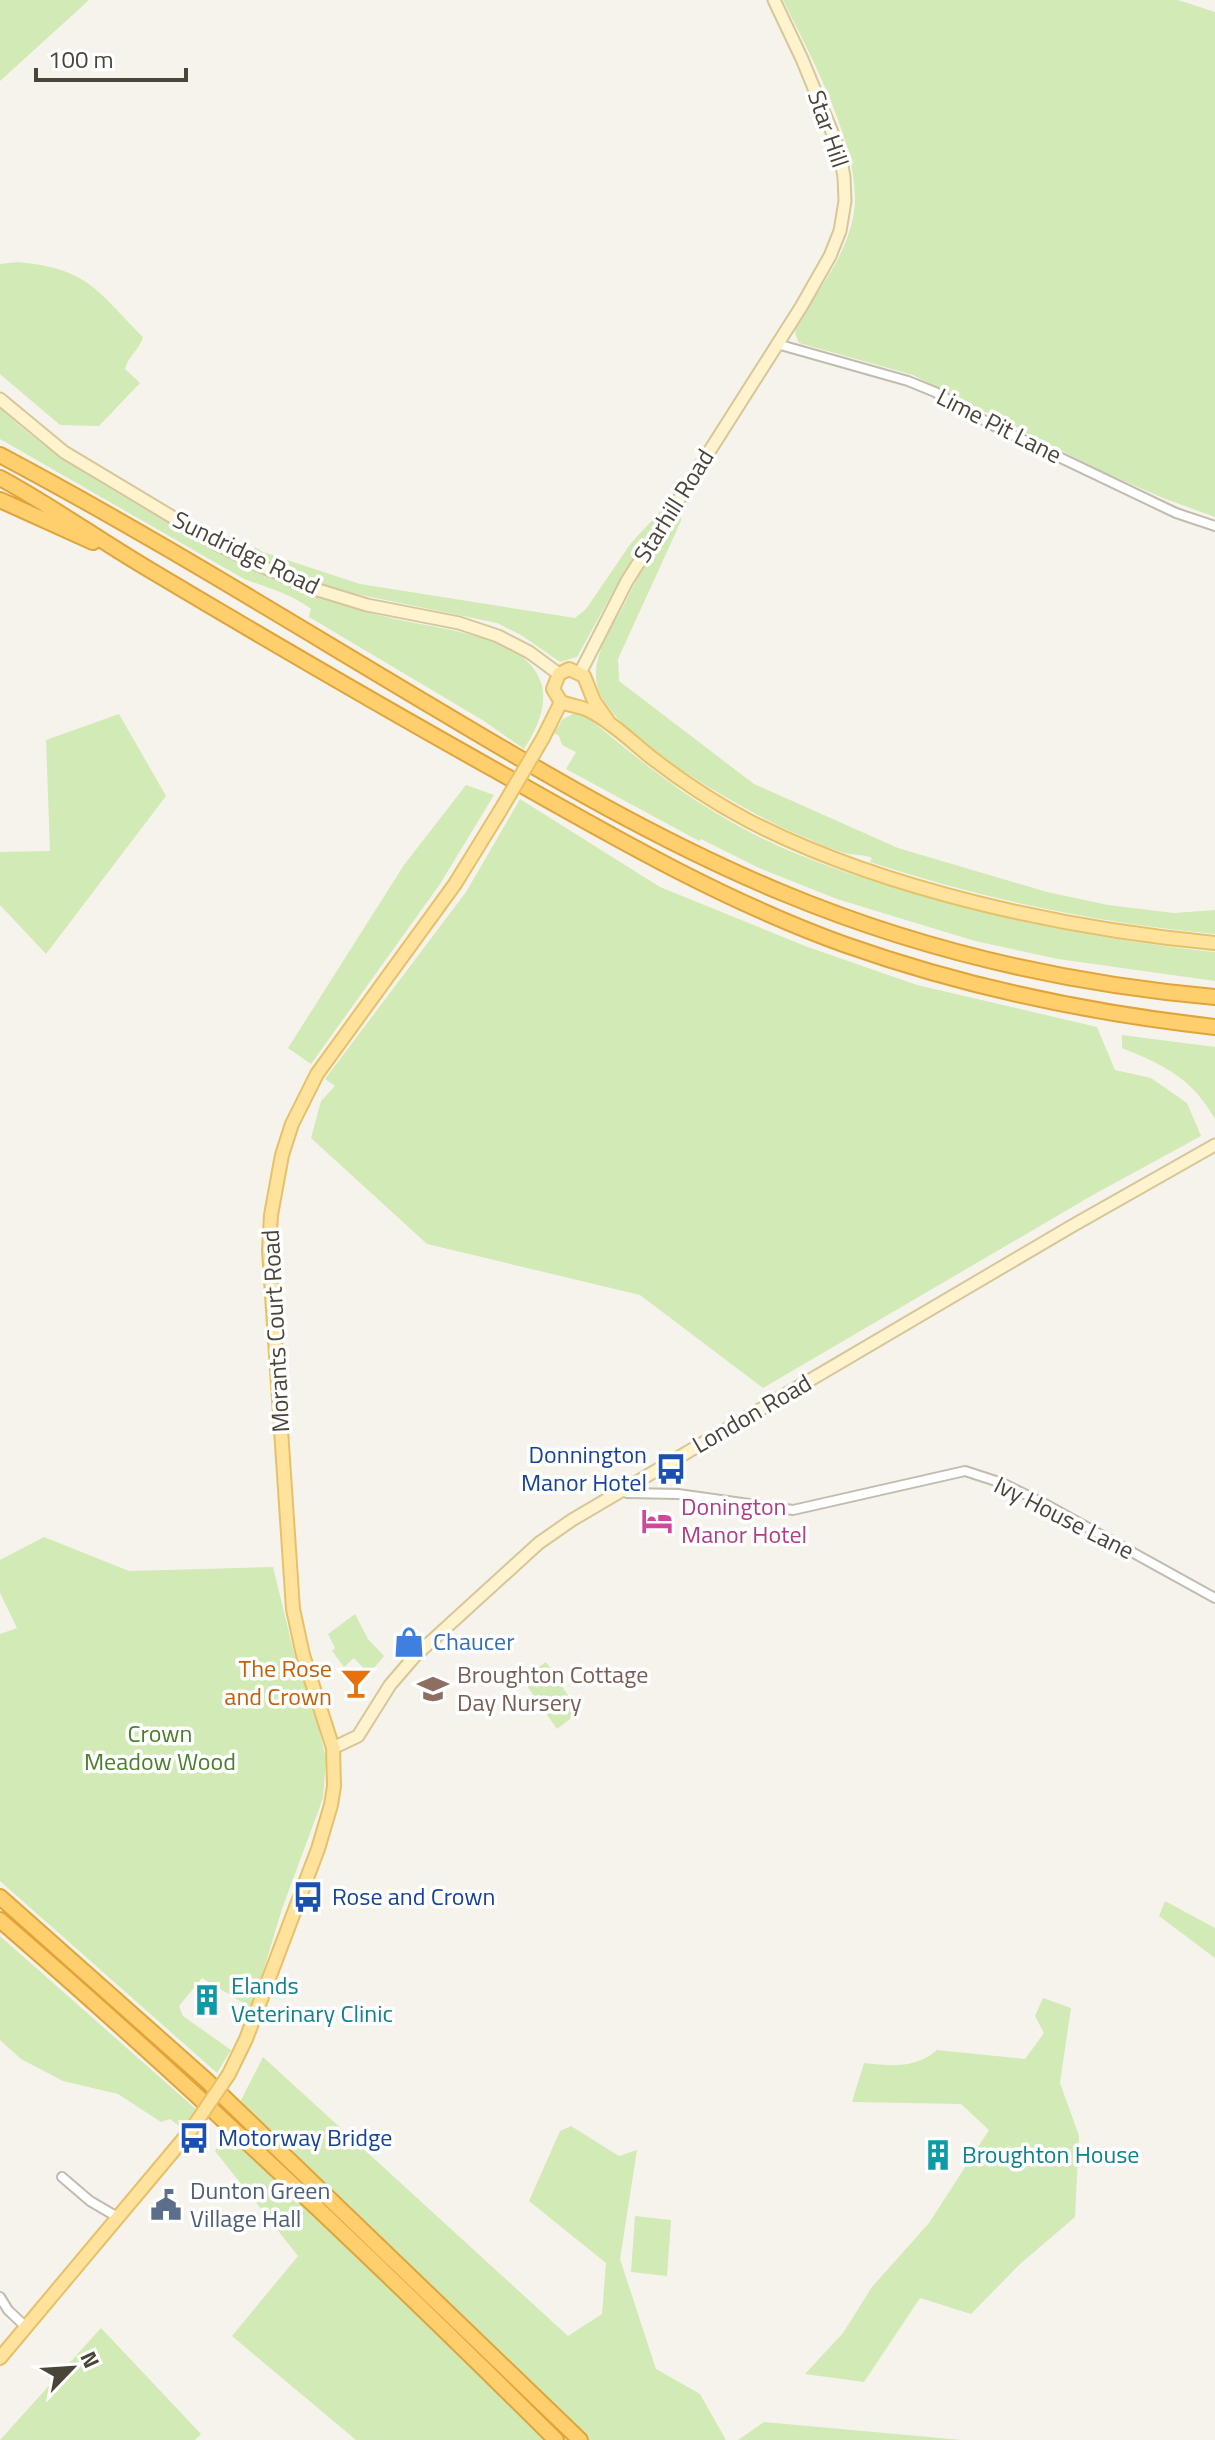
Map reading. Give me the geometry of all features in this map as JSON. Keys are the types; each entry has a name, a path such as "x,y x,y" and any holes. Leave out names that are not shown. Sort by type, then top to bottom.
{"highway":[{"path":"0,455 558,781 640,826 737,873 837,914 982,958 1098,982 1215,997"},
{"path":"0,478 60,512 127,557 595,829 704,886 875,955 992,989 1109,1013 1215,1027"},
{"path":"0,500 127,557"},
{"path":"0,1897 206,2080 580,2440"},
{"path":"0,1920 293,2183 556,2440"}],"main road":[{"path":"608,721 567,704 553,689 559,674 569,669 580,673 608,721 667,769 735,813 790,841 864,869 1000,908 1125,932 1215,943"},
{"path":"567,704 586,695 588,685"},
{"name":"Morants Court Road","path":"333,1748 303,1655 293,1609 269,1250 275,1183 292,1124 317,1074 455,884 543,738 567,704"},
{"path":"0,2358 191,2130 229,2074 246,2039 326,1826 334,1786 333,1748"}],"street":[{"name":"Star Hill","path":"774,0 830,123 844,177 845,201 840,231 830,256 777,344"},
{"name":"Lime Pit Lane","path":"777,344 908,381 935,392 992,425 1134,493 1176,513 1215,526"},
{"name":"Starhill Road","path":"580,673 627,581 777,344"},
{"name":"Sundridge Road","path":"0,399 64,452 182,524 261,566 318,590 367,605 459,623 498,636 529,652 559,674"},
{"name":"London Road","path":"333,1748 358,1736 390,1685 415,1656 539,1543 572,1520 1215,1145"},
{"name":"Ivy House Lane","path":"623,1490 627,1493 678,1494 793,1510 965,1471 1002,1483 1045,1504 1215,1598"},
{"path":"62,2177 90,2201 119,2218"},
{"path":"0,2297 8,2310 26,2327"}],"green space":[{"path":"0,0 89,0 0,81"},
{"path":"783,0 1178,0 1215,12 1215,517 1099,470 913,375 799,343 795,332 797,321 840,256 848,235 854,212 855,188 843,133 832,104"},
{"path":"18,262 61,270 90,284 143,337 125,369 140,383 99,426 60,425 0,374 0,264"},
{"path":"0,408 39,441 82,471 261,573 338,604 467,634 515,652 536,671 543,693 540,716 524,749 484,721 309,617 311,609 303,603 244,579 0,439"},
{"path":"670,501 624,572 577,657 560,662 521,635 497,623 332,589 251,553 255,547 360,584 575,618 586,609 631,543"},
{"path":"681,507 681,521 618,659 619,681 754,784 898,848 1047,892 1108,905 1174,913 1215,910 1215,934 1040,908 870,862 872,858 835,850 771,822 713,790 651,748 626,727 607,705 597,685 597,662 604,641 650,551"},
{"path":"119,714 166,796 46,954 0,905 0,852 50,851 46,740"},
{"path":"573,714 585,715 649,767 739,827 811,860 912,893 1024,922 1215,952 1215,981 1058,959 975,941 837,899 759,868 701,839 699,841 566,769 576,752 562,745 559,736 554,733 563,719"},
{"path":"466,785 494,795 440,884 311,1064 288,1048 404,865"},
{"path":"520,799 660,887 805,946 917,985 1097,1027 1115,1070 1151,1078 1187,1103 1201,1136 1091,1196 763,1388 640,1295 427,1244 311,1138 321,1101 335,1086 325,1079 466,892"},
{"path":"1122,1035 1215,1047 1215,1119 1197,1093 1176,1074 1122,1048"},
{"name":"Crown Meadow Wood","path":"44,1537 129,1571 273,1567 295,1657 313,1703 326,1759 323,1798 250,2007 202,1978 179,2006 183,2016 231,2050 217,2073 0,1881 0,1634 17,1628 0,1593 0,1560"},
{"path":"355,1614 368,1639 384,1656 369,1674 354,1658 344,1667 332,1651 335,1648 328,1634"},
{"path":"546,1662 579,1712 557,1729 522,1679"},
{"path":"1165,1901 1215,1928 1215,1958 1159,1916"},
{"path":"0,1936 197,2110 184,2130 170,2119 161,2122 118,2094 63,2081 21,2059 0,2040"},
{"path":"1043,1998 1071,2008 1060,2083 1079,2136 1075,2217 1020,2264 971,2314 920,2298 864,2382 805,2374 843,2333 872,2287 929,2223 989,2130 961,2104 852,2102 864,2063 911,2063 937,2050 1025,2059 1044,2033 1035,2016"},
{"path":"263,2057 568,2336 602,2314 606,2263 529,2201 560,2131 571,2126 619,2156 637,2150 620,2259 656,2369 700,2394 726,2440 356,2440 232,2336 298,2256 215,2151"},
{"path":"635,2216 671,2220 667,2276 631,2272"},
{"path":"101,2328 201,2434 195,2440 0,2440"},
{"path":"764,2422 962,2440 738,2440"}],"place":[{"name":"Donnington Manor Hotel","path":"671,1469"},
{"name":"Donington Manor Hotel","path":"657,1521"},
{"name":"Chaucer","path":"409,1642"},
{"name":"The Rose and Crown","path":"356,1683"},
{"name":"Broughton Cottage Day Nursery","path":"433,1689"},
{"name":"Rose and Crown","path":"308,1897"},
{"name":"Elands Veterinary Clinic","path":"207,2000"},
{"name":"Motorway Bridge","path":"194,2138"},
{"name":"Broughton House","path":"938,2155"},
{"name":"Dunton Green Village Hall","path":"166,2205"}]}
